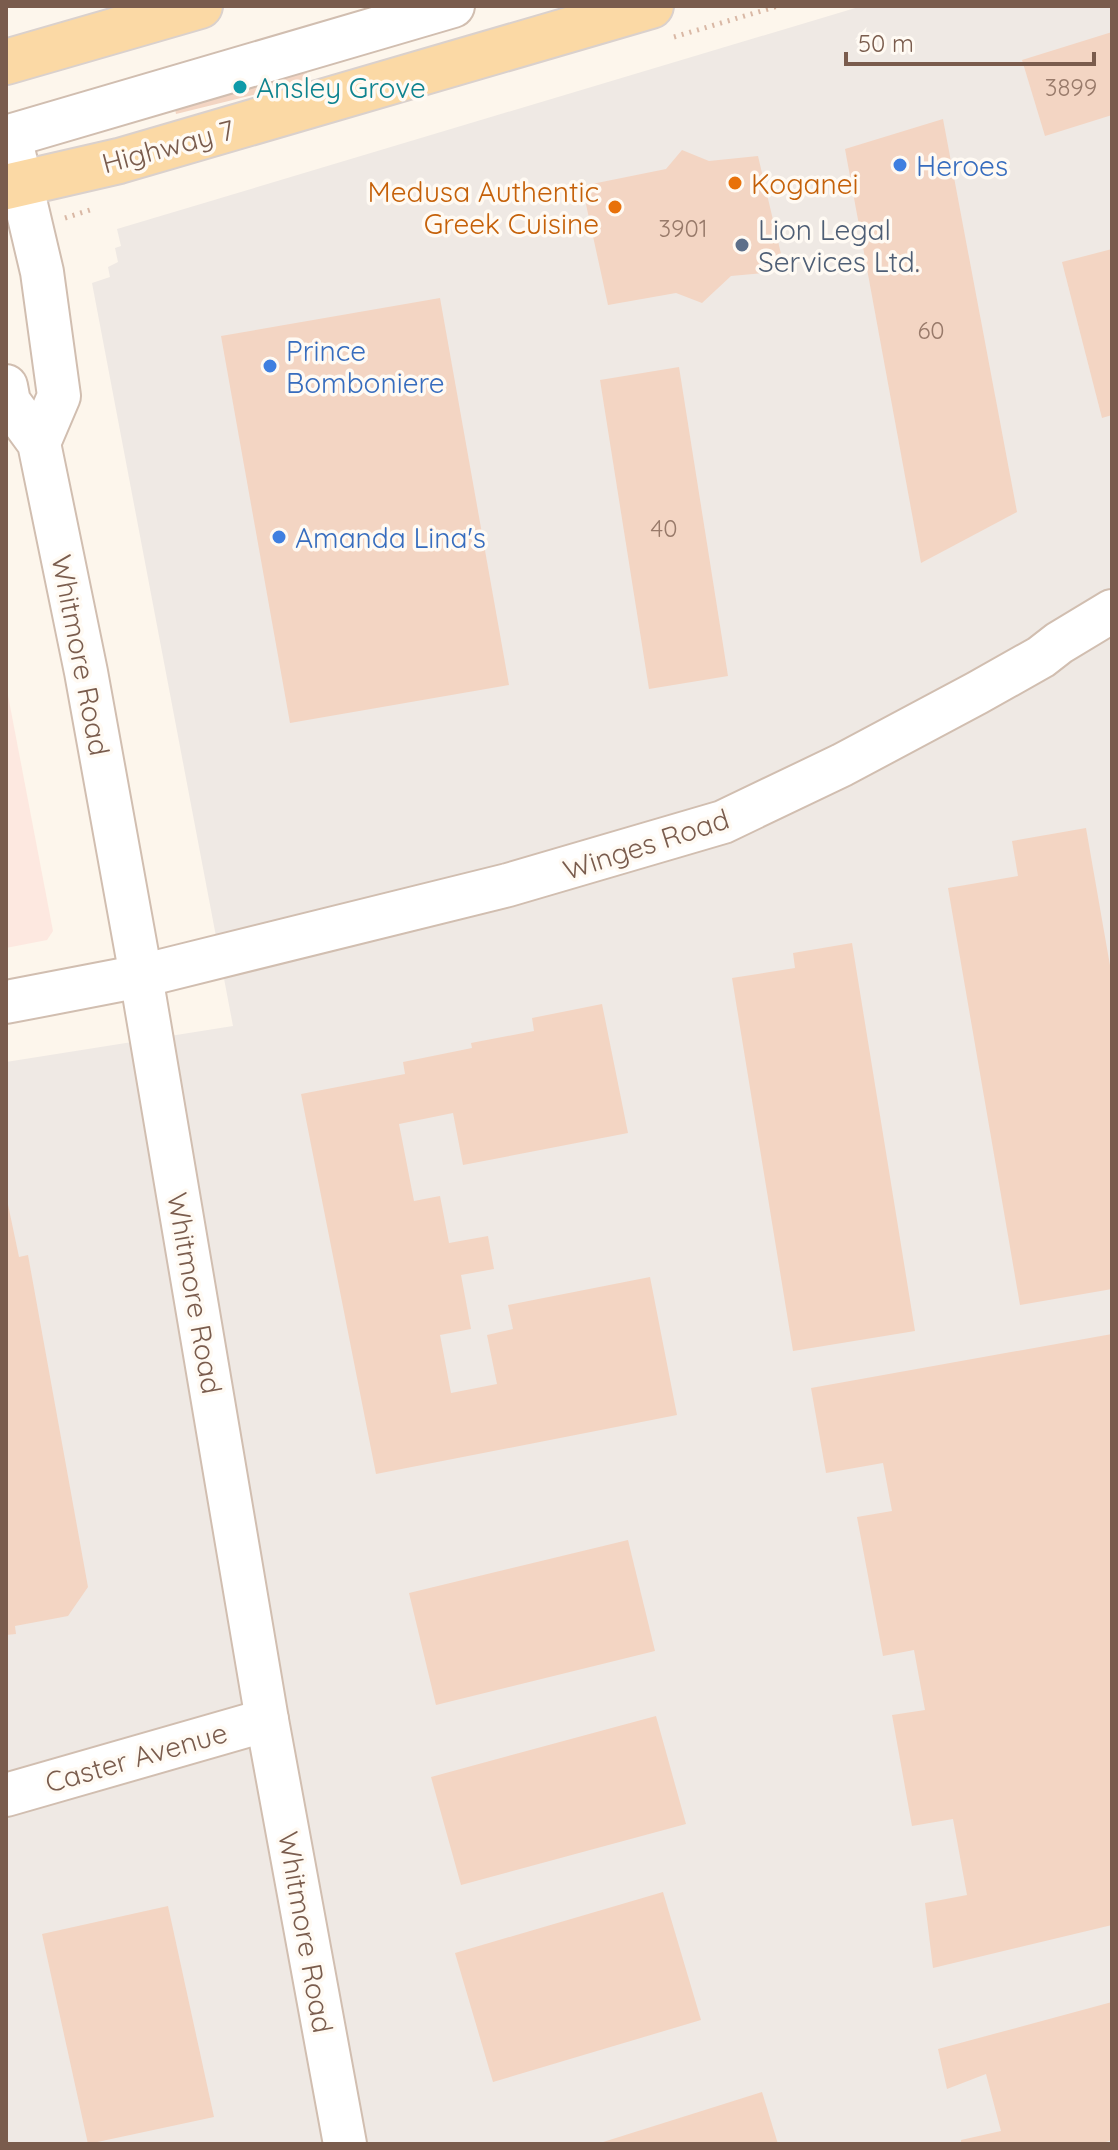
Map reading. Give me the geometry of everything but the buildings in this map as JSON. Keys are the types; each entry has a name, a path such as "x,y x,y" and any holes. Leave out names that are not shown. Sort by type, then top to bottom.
{"main road":[{"path":"6,62 200,6"},
{"name":"Highway 7","path":"14,185 119,161 651,6"}],"street":[{"path":"39,443 59,396 42,272 14,185 7,130 453,6"},
{"name":"Whitmore Road","path":"6,386 9,402 39,443 86,672 141,976 267,1720 345,2144"},
{"name":"Winges Road","path":"6,1002 141,976 568,869 723,822 842,765 977,693 1041,657 1112,611"},
{"name":"Caster Avenue","path":"6,1795 267,1720"}],"shaded area":[{"path":"862,6 1112,6 1112,2144 6,2144 6,1062 233,1026 92,283 110,277 108,267 118,262 115,248 121,246 117,229"},
{"path":"6,685 53,931 47,940 6,948"}],"place":[{"name":"Ansley Grove","path":"240,87"},
{"name":"Heroes","path":"900,165"},
{"name":"Koganei","path":"735,183"},
{"name":"Medusa Authentic Greek Cuisine","path":"615,207"},
{"name":"Lion Legal Services Ltd.","path":"742,245"},
{"name":"Prince Bomboniere","path":"270,366"},
{"name":"Amanda Lina's","path":"279,537"}]}
